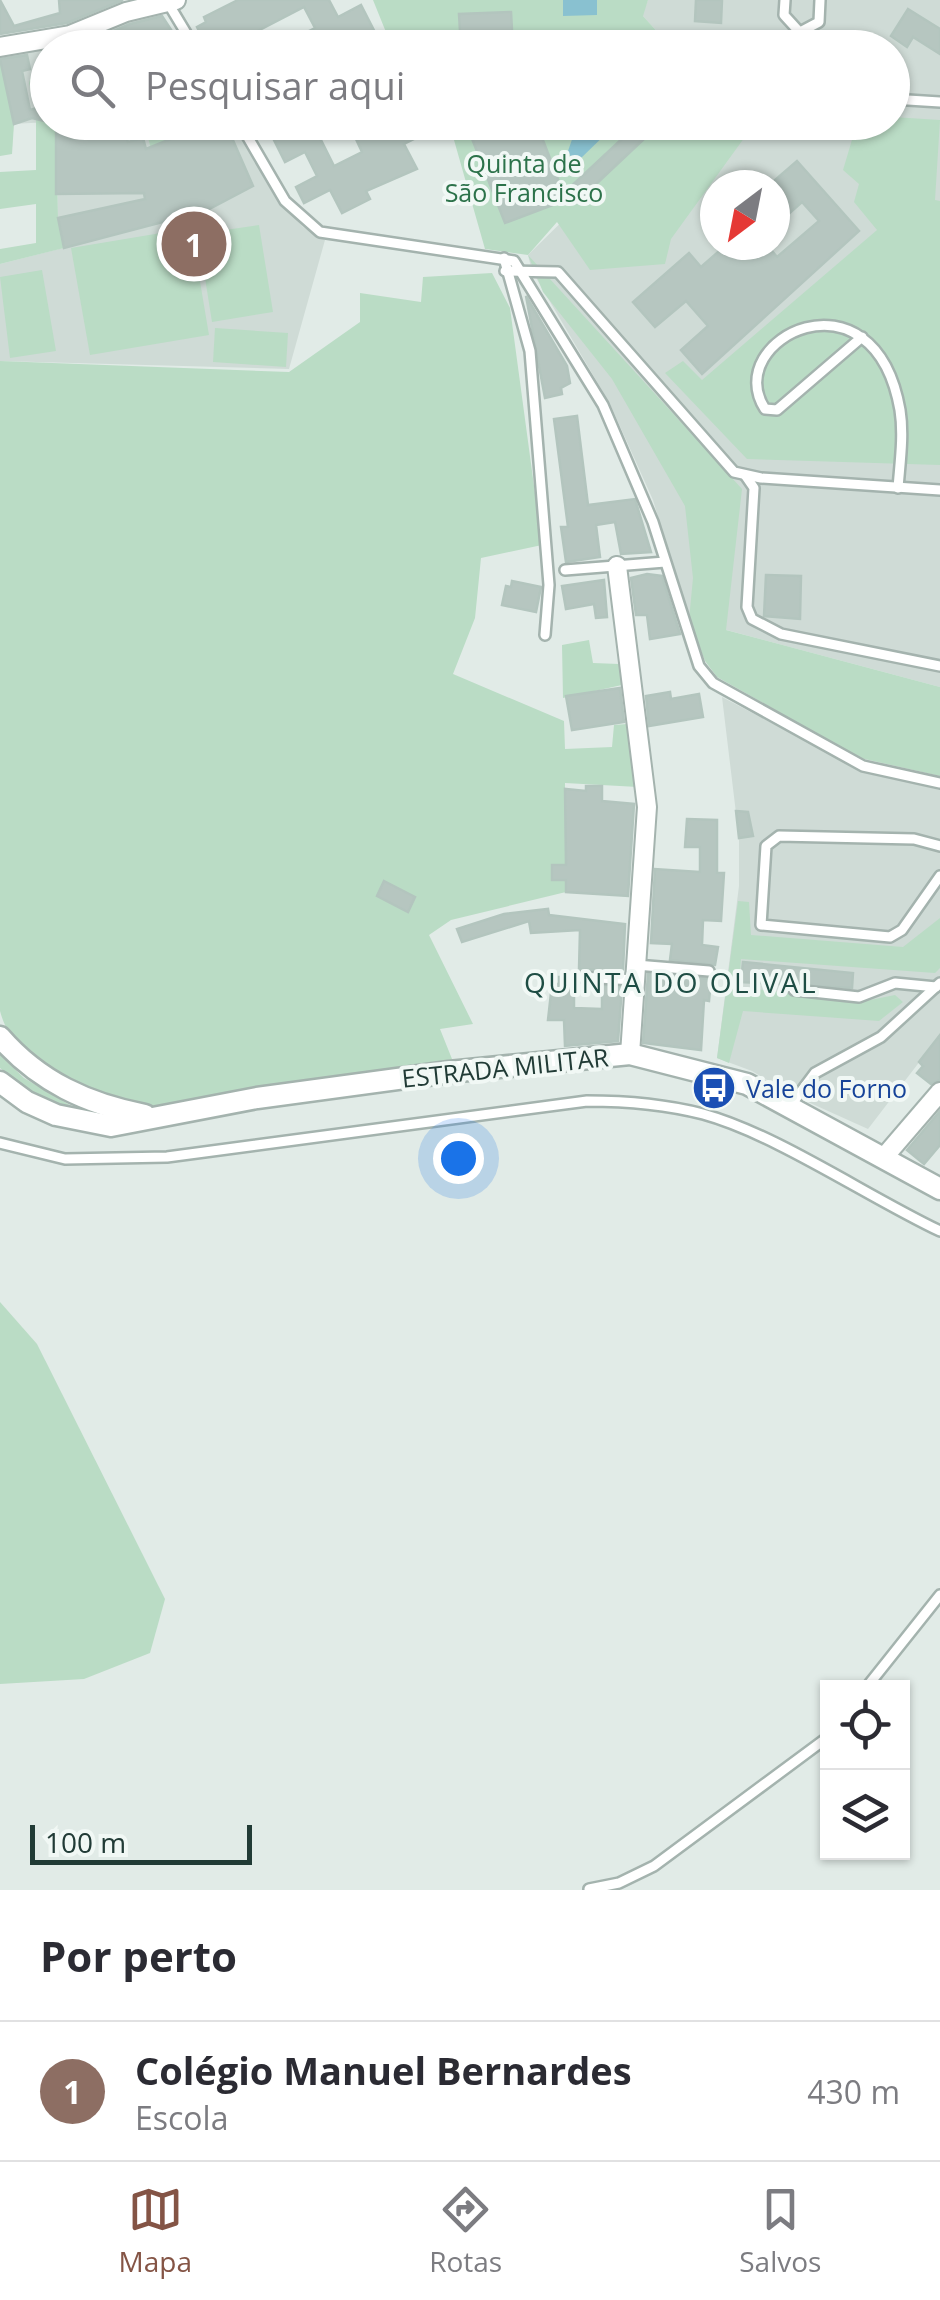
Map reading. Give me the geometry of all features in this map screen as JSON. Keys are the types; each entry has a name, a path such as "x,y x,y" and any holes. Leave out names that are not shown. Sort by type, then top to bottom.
{"street":[{"path":"82,30 126,12 172,1"},
{"path":"0,47 30,42"},
{"path":"617,566 646,806 630,1054"},
{"name":"ESTRADA MILITAR","path":"0,1037 38,1074 76,1096 162,1118"},
{"name":"ESTRADA MILITAR","path":"0,1082 27,1102 82,1123 111,1126 258,1098 392,1079 630,1054 718,1075 790,1105 940,1189"},
{"path":"885,1156 940,1092"}],"lane":[{"path":"785,0 784,14 801,30"},
{"path":"804,30 819,22 820,0"},
{"path":"172,1 186,30"},
{"path":"910,100 940,102"},
{"path":"249,140 285,201 320,232 514,261 602,405 666,562 699,666 712,683 863,766 940,783"},
{"path":"504,258 530,351 549,585 545,635"},
{"path":"506,271 558,272 734,472 940,490"},
{"path":"862,337 777,410 765,409 757,392 766,358 785,336 816,324 849,329 862,337 882,360 900,411 898,488"},
{"path":"745,474 754,488 747,607 752,619 782,634 940,666"},
{"path":"565,570 666,562"},
{"path":"940,846 914,839 778,836 766,846 761,926 890,937 902,930 940,876"},
{"path":"579,977 709,971"},
{"path":"794,990 860,997 895,982 938,985"},
{"path":"790,1105 815,1073 881,1037 938,985"},
{"path":"0,1143 65,1159 167,1157 587,1101 644,1102 706,1115 795,1155 940,1231"},
{"path":"872,1680 940,1594"},
{"path":"590,1889 619,1883 654,1866 820,1743"}],"shaded area":[{"path":"648,0 940,0 940,687 689,620 653,500 610,404 532,271 528,255 645,140 910,140 910,30 656,30 642,15"},
{"path":"158,9 172,30 84,30"},
{"path":"30,45 30,123 14,124 0,54"},
{"path":"56,140 243,140 282,203 303,227 325,240 289,369 0,361 0,264 63,248 58,218"},
{"path":"722,697 863,771 940,790 940,1035 868,1129 808,1102 799,1092 784,1090 752,1071 717,1058 739,886 739,838"}],"green space":[{"path":"373,0 648,0 643,16 656,30 385,30"},
{"path":"0,58 14,124 12,154 0,156"},
{"path":"910,118 940,120 935,200 940,201 940,465 747,459 665,373 683,361 702,380 877,230 854,202 859,184 843,170 852,140 910,140"},
{"path":"36,140 56,140 58,218 64,248 0,264 0,249 36,243 36,204 0,209 0,172 36,170"},
{"path":"149,140 170,140 151,149"},
{"name":"Quinta de São Francisco","path":"454,140 743,140 721,170 700,170 700,199 671,239 665,264 590,270 557,222 528,255 485,249"},
{"path":"259,225 273,312 212,322 198,234"},
{"path":"191,228 209,335 90,355 71,248"},
{"path":"528,255 742,489 726,630 940,687 940,776 860,758 717,677 705,661 689,620 693,578 685,506 612,379 543,292"},
{"path":"42,270 56,351 10,358 0,277"},
{"path":"492,273 510,308 542,545 481,558 475,618 453,674 564,721 565,749 612,747 614,725 627,724 638,787 565,783 566,892 451,920 429,935 473,1024 440,1029 454,1064 144,1107 101,1096 58,1077 22,1050 0,1011 0,361 289,372 360,322 360,293 421,302 423,277"},
{"path":"215,328 288,333 286,367 213,362"},
{"path":"589,640 593,663 619,664 622,685 563,698 562,645"},
{"path":"738,901 749,902 751,935 903,947 940,918 940,968 935,973 741,959 739,987 860,1002 895,995 903,1002 879,1021 743,1011 729,1063 717,1058"},
{"path":"0,1055 24,1078 85,1114 30,1092 0,1068"},
{"path":"0,1302 37,1344 165,1599 150,1653 84,1679 0,1684"}],"water":[{"path":"563,0 597,0 597,15 563,16"},
{"path":"572,140 600,140 579,160 572,159 568,151"}],"building":[{"path":"0,0 14,26 60,13 59,0 123,0 67,23 0,34"},
{"path":"238,0 329,0 338,17 361,5 374,30 311,30 315,28 304,7 260,30 199,30 197,27 206,22 204,17"},
{"path":"696,0 722,0 721,23 695,21"},
{"path":"908,9 940,29 940,54 913,37 910,42 910,30 895,30"},
{"path":"511,12 512,30 460,30 459,14"},
{"path":"162,16 171,30 116,30"},
{"path":"27,55 30,69 22,71 30,119 14,124 0,59"},
{"path":"56,140 144,140 146,149 168,140 233,140 253,186 177,226 174,219 64,248 58,218 145,199 144,193 56,194"},
{"path":"274,140 321,140 334,166 362,152 356,140 412,140 404,144 417,169 366,191 370,199 342,213 330,190 304,203 296,187 317,176 305,152 285,162"},
{"path":"473,140 543,140 566,200 505,223"},
{"path":"621,140 643,140 576,203 565,192"},
{"path":"797,161 859,231 702,374 681,350 708,326 686,301 655,327 633,302 689,253 701,267 709,260 790,260 790,246 819,221 802,202 790,213 790,170 787,170"},
{"path":"526,296 567,366 570,383 561,388 562,394 545,398"},
{"path":"577,416 588,505 635,499 651,552 621,554 615,522 596,525 600,557 566,562 561,527 568,527 554,419"},
{"path":"766,575 801,576 800,619 764,616"},
{"path":"662,576 680,634 650,639 647,615 636,615 631,578"},
{"path":"604,580 607,617 596,618 594,604 566,609 562,586"},
{"path":"512,581 541,587 536,612 502,605 506,586 511,587"},
{"path":"620,688 624,722 572,730 566,696"},
{"path":"670,692 671,699 699,694 703,717 649,726 646,696"},
{"path":"586,786 602,786 602,801 634,804 628,896 566,892 566,880 552,880 552,865 566,865 565,789 586,791"},
{"path":"736,811 748,812 753,836 739,838"},
{"path":"687,819 717,820 717,873 724,873 721,921 703,920 702,945 718,947 715,965 670,960 672,944 651,943 655,869 700,872 700,847 685,847"},
{"path":"384,881 415,897 408,912 377,896"},
{"path":"548,909 549,915 625,924 623,971 579,969 580,930 531,933 529,921 462,942 457,929 504,914"},
{"path":"743,962 853,973 852,988 741,982"},
{"path":"648,974 711,979 709,1001 704,1000 701,1050 643,1043"},
{"path":"559,977 571,977 574,1008 602,1009 602,986 622,987 618,1041 565,1046 564,1020 548,1020 552,984 559,984"},
{"path":"940,1035 940,1080 931,1084 917,1073 923,1066 919,1062"},
{"path":"940,1111 940,1145 924,1164 907,1150"}],"place":[{"name":"Colégio Manuel Bernardes","path":"194,244"},
{"name":"Vale do Forno","path":"714,1088"}],"district":[{"name":"QUINTA DO OLIVAL","path":"671,982"}]}
